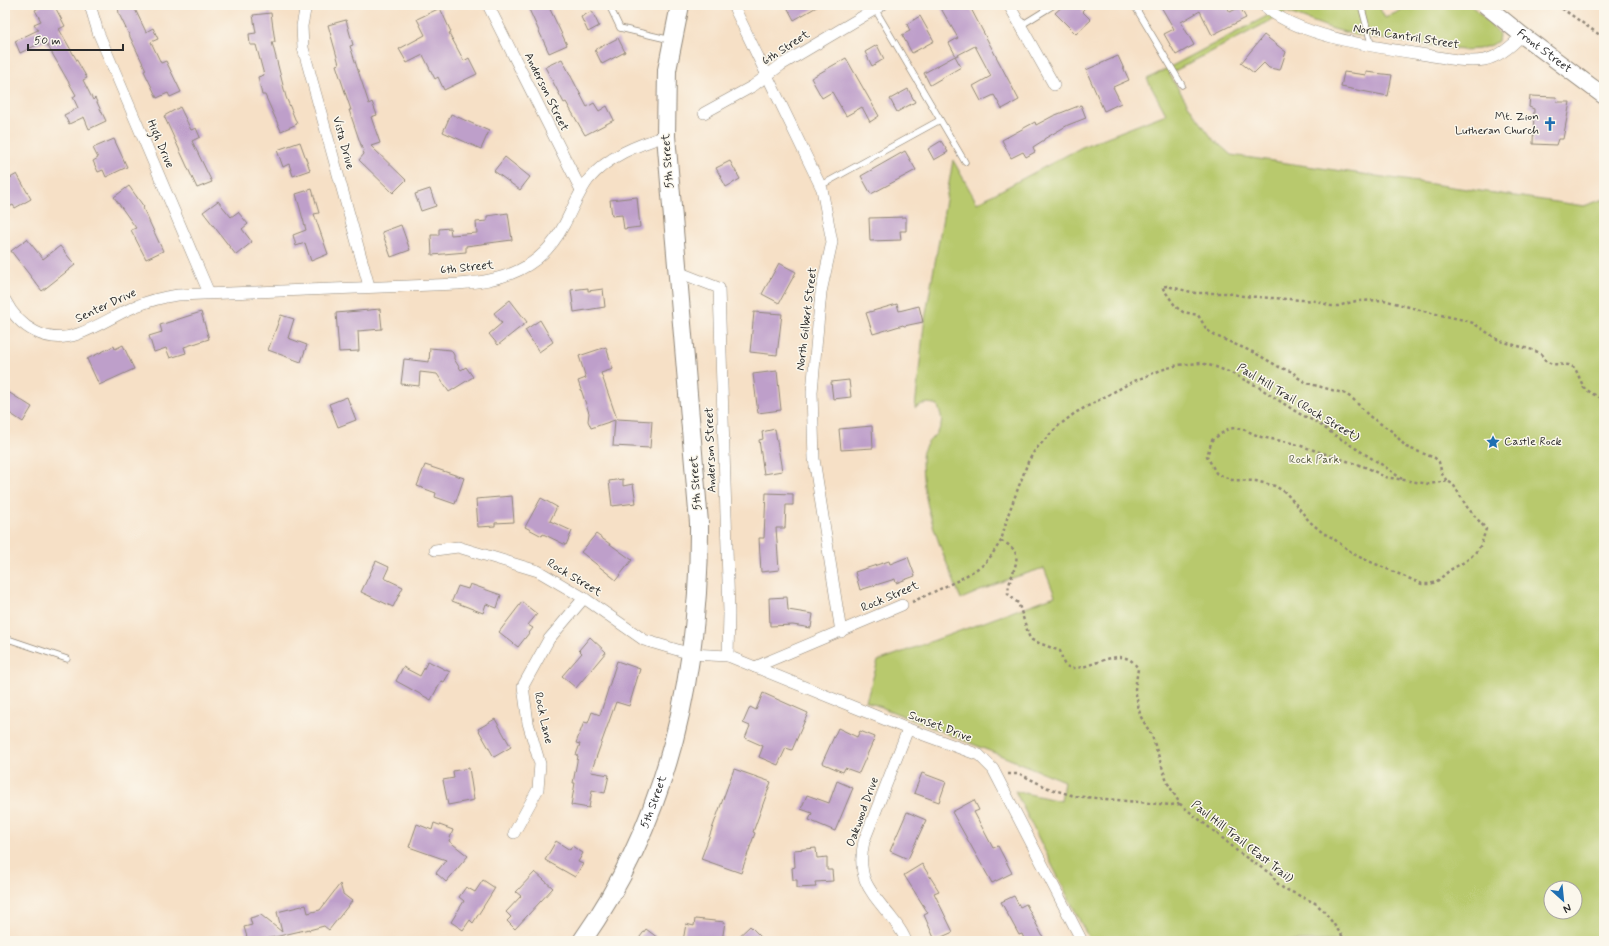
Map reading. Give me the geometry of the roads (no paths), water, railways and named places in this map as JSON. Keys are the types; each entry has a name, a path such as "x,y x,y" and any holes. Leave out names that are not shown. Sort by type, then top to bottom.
{"main road":[{"name":"5th Street","path":"582,941 611,897 624,872 659,792 682,712 691,654 698,586 699,523 666,136 667,70 680,5"}],"street":[{"name":"High Drive","path":"90,5 98,32 209,293"},
{"name":"Vista Drive","path":"306,5 302,26 304,48 369,286"},
{"name":"Anderson Street","path":"488,5 581,190"},
{"name":"North Gilbert Street","path":"733,5 768,75 820,186 828,215 832,242 821,292 812,392 814,459 841,632"},
{"path":"1009,5 1054,85"},
{"name":"North Cantril Street","path":"1263,5 1281,18 1317,33 1372,47 1475,61 1487,59 1499,54 1515,43 1522,35"},
{"name":"Front Street","path":"1484,5 1604,96"},
{"name":"6th Street","path":"704,113 753,86 780,65 876,6"},
{"name":"6th Street","path":"209,293 472,283 499,278 519,270 535,260 549,248 560,233 581,190 597,171 610,160 637,146 666,136"},
{"name":"Anderson Street","path":"678,272 718,288 729,613 728,656"},
{"name":"Senter Drive","path":"5,300 16,318 24,326 41,334 63,337 79,334 152,300 178,295 209,293"},
{"name":"Rock Street","path":"435,550 458,547 538,571 584,598 644,640 691,654"},
{"name":"Rock Lane","path":"514,833 538,789 540,764 528,723 522,686 549,639 584,598"},
{"name":"Rock Street","path":"755,667 902,606"},
{"name":"Sunset Drive","path":"691,654 728,656 908,729 979,755 987,762 997,778 1082,941"},
{"name":"Oakwood Drive","path":"906,941 897,925 868,886 862,872 861,855 864,841 908,729"}],"lane":[{"path":"609,5 620,28 672,41"},
{"path":"1020,26 1054,5"},
{"path":"1134,5 1182,85"},
{"path":"1361,5 1372,47"},
{"path":"876,6 965,162"},
{"path":"820,186 940,120"},
{"path":"5,638 68,659"}],"place":[{"name":"Mt. Zion Lutheran Church","path":"1550,124"},
{"name":"Castle Rock","path":"1493,442"}],"park label":[{"name":"Rock Park","path":"1314,460"}]}
